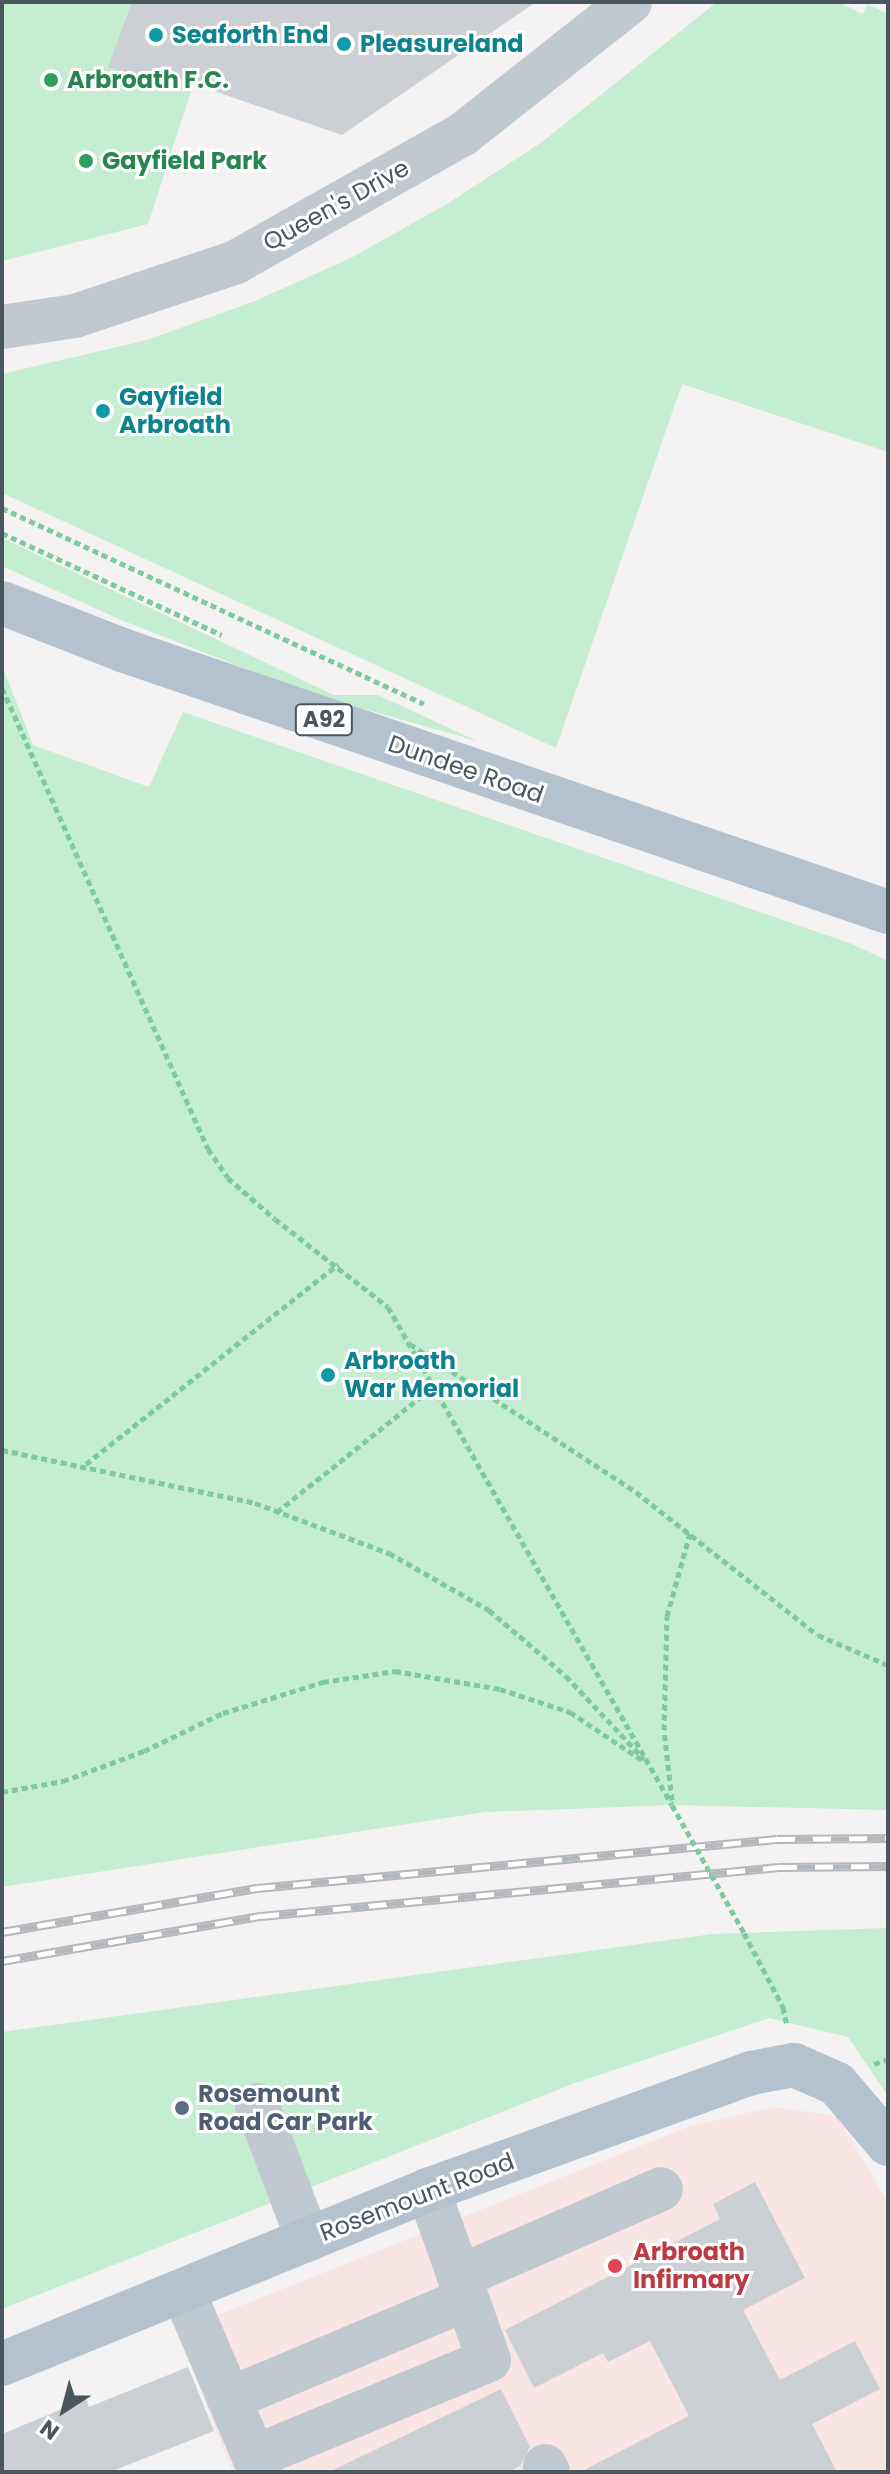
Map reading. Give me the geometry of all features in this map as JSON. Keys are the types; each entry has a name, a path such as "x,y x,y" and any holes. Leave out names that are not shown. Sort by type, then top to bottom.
{"main road":[{"name":"Dundee Road","path":"2,603 302,713 888,912"},
{"path":"794,2065 837,2084 888,2144"},
{"name":"Rosemount Road","path":"2,2364 184,2293 428,2190 751,2073 794,2065"}],"street":[{"name":"Queen's Drive","path":"2,327 75,316 236,262 463,134 630,2"},
{"path":"257,2105 308,2240"},
{"path":"229,2399 463,2288 661,2189"},
{"path":"184,2293 254,2457 475,2366 489,2360 428,2190"}],"path":[{"path":"2,508 381,684 353,684"},
{"path":"2,533 227,637"},
{"path":"2,688 208,1149 228,1178 275,1219 338,1264 388,1307 744,1933 783,2007 794,2065"},
{"path":"86,1464 338,1264"},
{"path":"410,1344 690,1533 818,1635 888,1665"},
{"path":"277,1512 434,1386"},
{"path":"2,1450 86,1464 277,1512 389,1553 489,1610 566,1676 650,1765"},
{"path":"672,1805 664,1730 667,1616 690,1533"},
{"path":"2,1792 63,1781 144,1751 223,1713 323,1682 395,1671 500,1689 570,1712 650,1765"}],"shaded area":[{"name":"Arbroath Infirmary","path":"773,2107 837,2116 888,2202 888,2472 232,2472 178,2331 688,2127"}],"green space":[{"name":"Gayfield Park","path":"2,2 220,2 148,224 2,261"},
{"path":"717,2 838,2 863,14 867,4 888,14 888,452 682,384 556,748 2,493 2,374 147,340 255,301 351,258 447,204 542,142"},
{"path":"2,538 334,695 378,695 477,741 308,693 121,620 2,566"},
{"path":"2,665 33,745 149,787 183,712 852,944 888,961 888,1810 672,1805 485,1812 2,1887"},
{"path":"888,1928 888,2096 848,2037 769,2018 575,2083 2,2309 2,2032 713,1934"}],"building":[{"name":"Pleasureland","path":"132,2 536,2 342,135 176,78 171,90 108,67"},
{"path":"755,2182 805,2278 743,2310 780,2380 855,2341 880,2389 812,2424 837,2472 580,2472 689,2416 650,2341 608,2362 603,2353 534,2388 505,2330 720,2219 713,2204"},
{"path":"188,2367 214,2431 110,2472 2,2472 2,2434 86,2399 89,2407"},
{"path":"501,2389 530,2447 520,2466 508,2472 329,2472"}],"railway":[{"path":"2,1932 257,1888 777,1839 888,1838"},
{"path":"2,1961 261,1916 779,1867 888,1866"}],"place":[{"name":"Seaforth End","path":"156,35"},
{"name":"Pleasureland","path":"344,44"},
{"name":"Arbroath F.C.","path":"51,80"},
{"name":"Gayfield Park","path":"86,161"},
{"name":"Gayfield Arbroath","path":"103,411"},
{"name":"Arbroath War Memorial","path":"328,1375"},
{"name":"Rosemount Road Car Park","path":"182,2108"},
{"name":"Arbroath Infirmary","path":"615,2266"}]}
